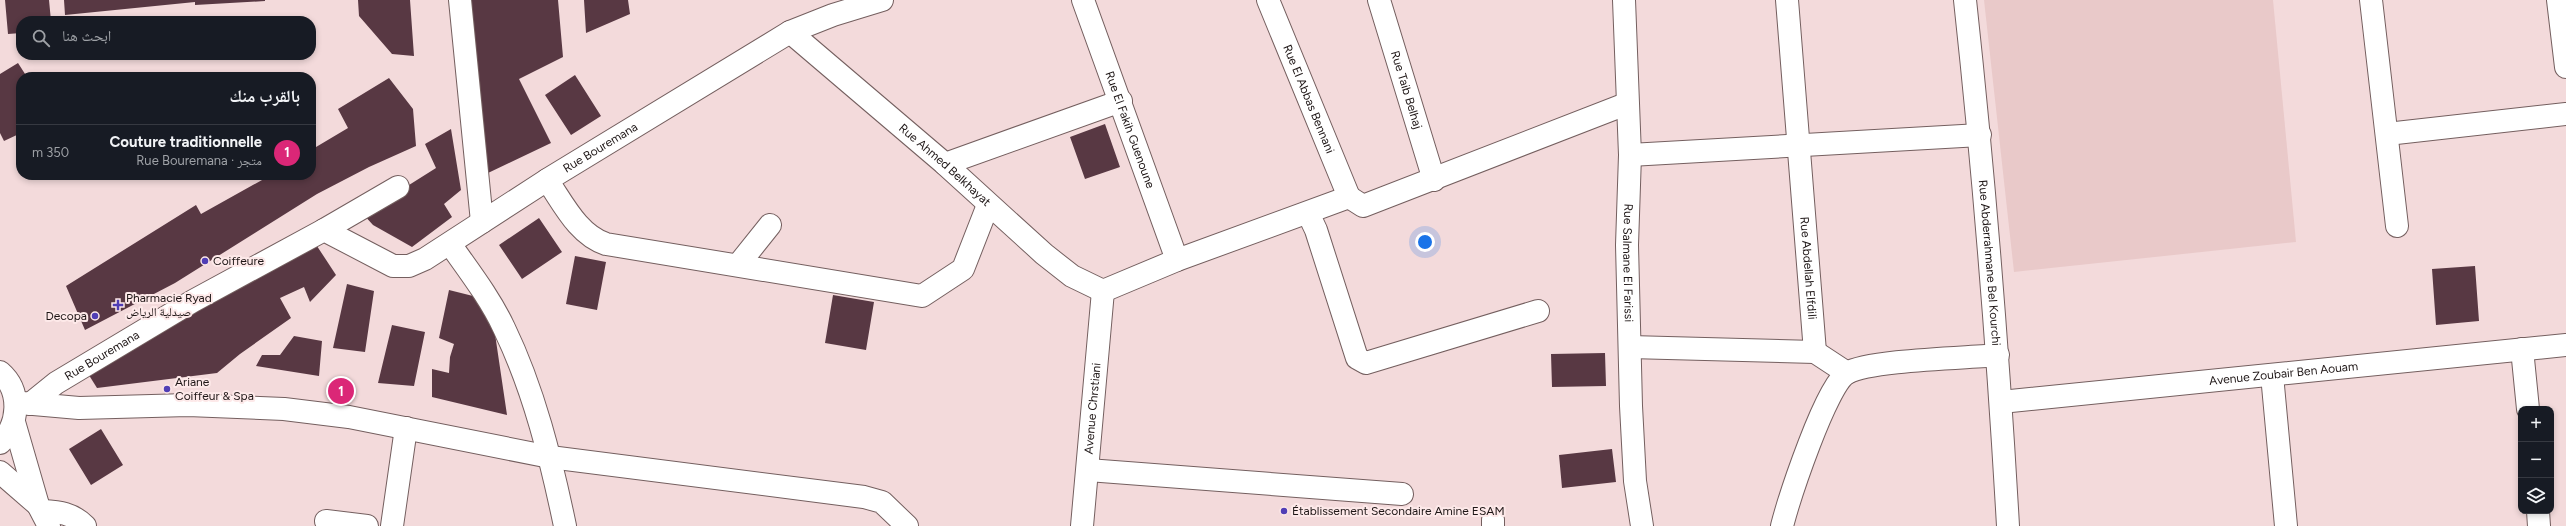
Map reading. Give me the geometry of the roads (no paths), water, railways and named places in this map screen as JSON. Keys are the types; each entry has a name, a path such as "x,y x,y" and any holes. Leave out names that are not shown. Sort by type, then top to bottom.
{"street":[{"path":"460,0 482,222"},
{"name":"Rue Bouremana","path":"324,230 393,266 409,266 450,244 547,180 790,32 833,15 882,0"},
{"name":"Rue El Fakih Guenoune","path":"1083,0 1121,101 1177,260"},
{"name":"Rue El Abbas Bennani","path":"1268,0 1349,197"},
{"name":"Rue Taib Belhaj","path":"1380,0 1434,180"},
{"name":"Rue Salmane El Farissi","path":"1624,0 1626,104 1630,154 1627,245 1630,346 1635,481 1642,526"},
{"name":"Rue Abdellah Elfdili","path":"1787,0 1797,144 1815,352"},
{"name":"Rue Abderrahmane Bel Kourchi","path":"1964,0 1980,135 1998,355 2008,526"},
{"path":"2371,0 2397,226"},
{"path":"2558,0 2566,67"},
{"name":"Rue Ahmed Belkhayat","path":"790,32 945,164 988,205 1072,276 1103,291"},
{"path":"945,164 1121,101"},
{"path":"1103,291 1177,260 1349,197 1363,206 1434,180 1626,104"},
{"path":"2387,134 2566,114"},
{"path":"1630,154 1980,135"},
{"path":"547,180 583,230 593,240 606,244 922,296 963,269 988,205"},
{"name":"Rue Bouremana","path":"0,443 20,409 56,383 193,301 324,230 398,186"},
{"path":"1308,213 1316,230 1357,358 1361,361 1366,363 1538,311"},
{"path":"738,265 770,225"},
{"path":"450,244 489,300 504,329 550,457 565,526"},
{"name":"Avenue Chrstiani","path":"1082,526 1103,291"},
{"name":"Avenue Zoubair Ben Aouam","path":"2001,402 2566,345"},
{"path":"1630,346 1815,352 1846,373"},
{"path":"2522,349 2528,406"},
{"path":"1782,526 1792,493 1825,408 1836,386 1846,373 1889,364 1998,355"},
{"path":"0,372 10,385 20,409 43,514"},
{"path":"2272,375 2286,526"},
{"path":"20,409 188,405 233,406 349,417 550,457 864,497 882,502 907,526"},
{"path":"392,526 406,428"},
{"path":"1088,470 1402,494"},
{"path":"0,472 43,514"},
{"path":"43,514 62,512 76,517 86,526"},
{"path":"2538,514 2539,526"},
{"path":"326,521 367,526"}],"place":[{"name":"Coiffeure","path":"205,261"},
{"name":"Pharmacie Ryad صيدلية الرياض","path":"118,305"},
{"name":"Decopa","path":"95,316"},
{"name":"Ariane Coiffeur & Spa","path":"167,389"},
{"name":"Couture traditionnelle","path":"341,391"},
{"name":"Établissement Secondaire Amine ESAM","path":"1284,511"}]}
